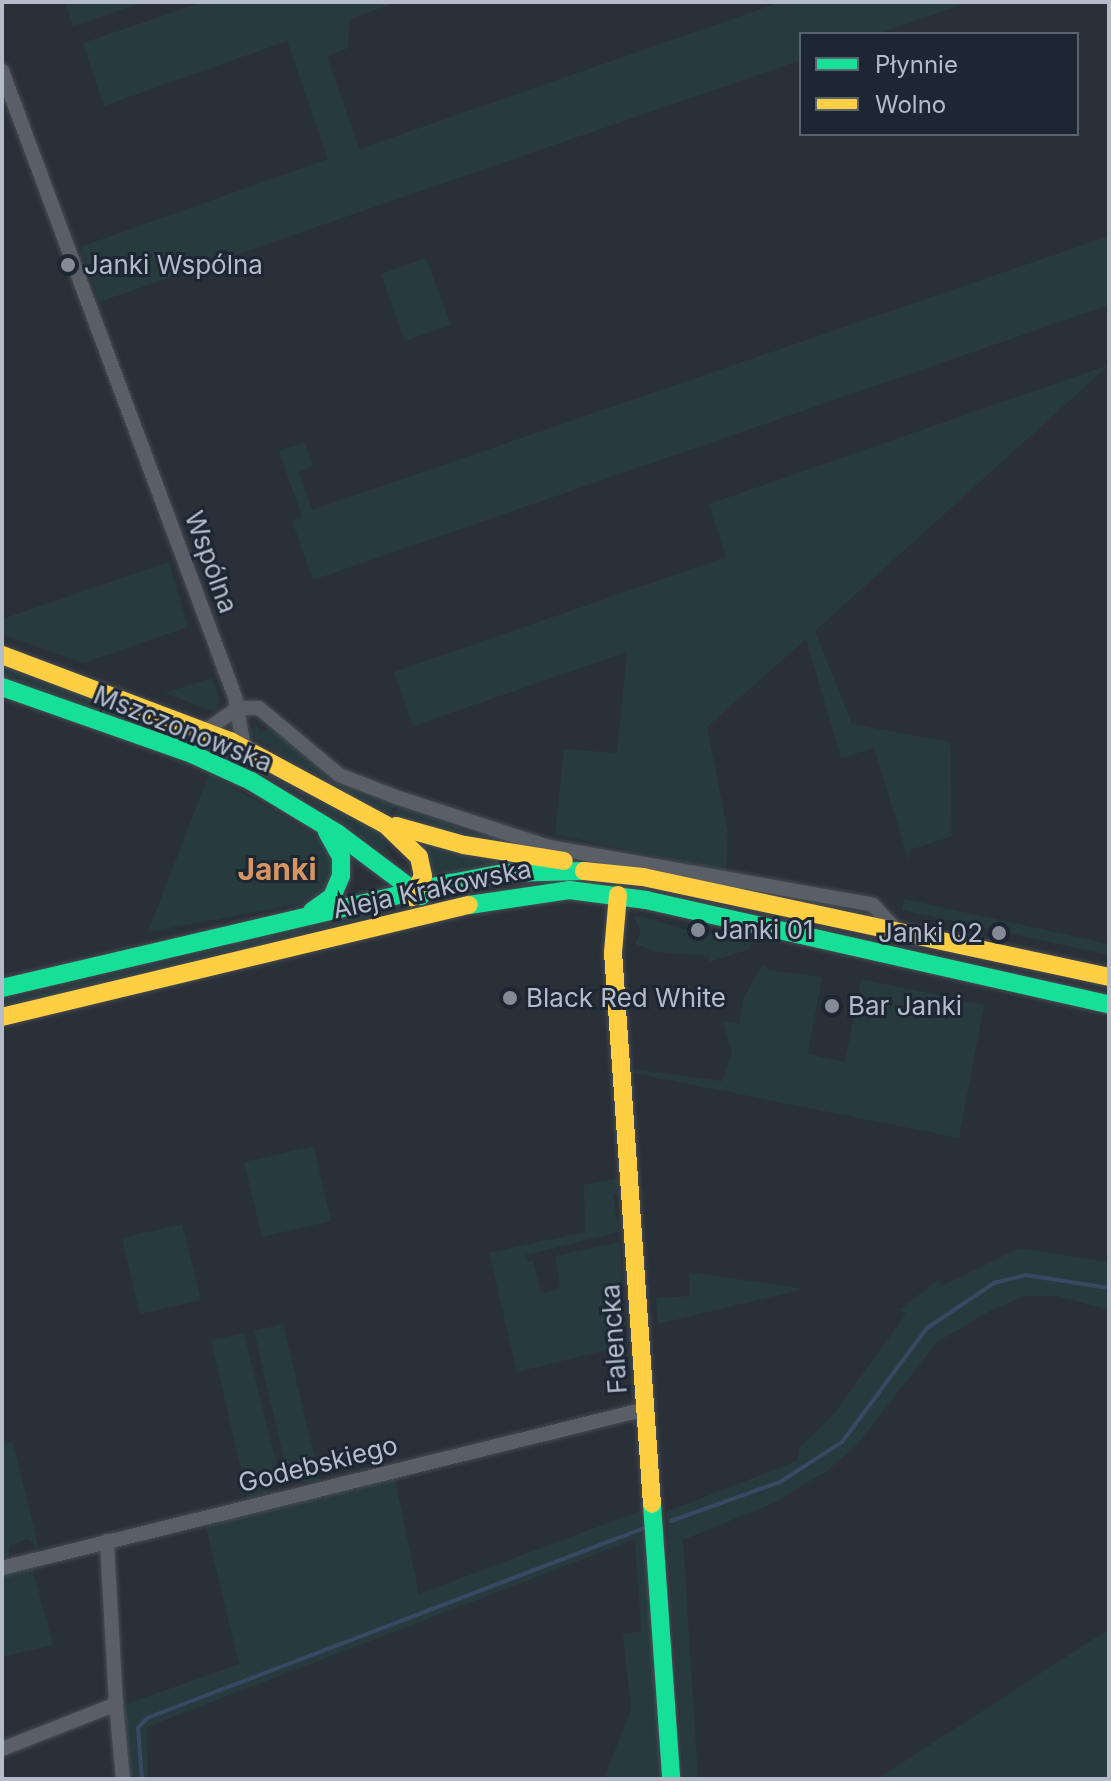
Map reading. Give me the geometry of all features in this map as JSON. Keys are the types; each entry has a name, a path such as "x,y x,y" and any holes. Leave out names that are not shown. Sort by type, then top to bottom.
{"main road":[{"name":"Mszczonowska","path":"2,655 244,748 386,825"},
{"name":"Mszczonowska","path":"2,687 192,754 263,787 319,822 414,893 449,908"},
{"path":"304,917 332,897 341,876 341,857 319,822"},
{"path":"386,825 464,845 607,871"},
{"path":"386,825 419,857 423,876 399,920"},
{"name":"Aleja Krakowska","path":"2,988 503,873 607,871 1109,977"},
{"name":"Aleja Krakowska","path":"2,1017 449,908 551,891 618,895 1109,1004"},
{"name":"Falencka","path":"618,895 613,952 671,1779"}],"street":[{"name":"Wspólna","path":"2,71 238,708 244,748"},
{"path":"205,731 238,708 259,708 347,779 541,844 873,905 896,930"},
{"name":"Godebskiego","path":"2,1568 646,1409"},
{"path":"107,1541 123,1779"},
{"path":"2,1749 116,1704"}],"green space":[{"path":"65,2 144,2 73,26"},
{"path":"203,2 397,2 350,19 348,48 327,56 359,149 781,2 970,2 883,32 799,32 799,61 99,302 80,247 328,159 287,41 104,106 83,43"},
{"path":"1109,236 1109,305 313,580 292,521 302,517 279,451 304,442 313,466 299,472 312,510"},
{"path":"426,258 451,325 405,341 381,274"},
{"path":"1109,365 815,631 852,724 950,742 952,836 910,850 909,861 874,748 841,758 806,639 707,727 728,833 726,872 555,834 564,749 617,753 627,652 413,726 394,672 726,557 709,504"},
{"path":"169,562 188,627 83,663 2,634 2,619"},
{"path":"2,666 213,742 379,830 391,857 299,794 235,761 2,676"},
{"path":"212,678 220,700 215,712 164,693"},
{"path":"257,725 261,733 271,726 338,781 394,803 392,811 385,816 253,737 248,732"},
{"path":"209,774 310,831 328,845 336,868 320,900 148,932"},
{"path":"399,806 505,844 505,846 393,819"},
{"path":"412,836 517,859 427,878"},
{"path":"904,899 1109,944 1109,955 902,910"},
{"path":"369,913 370,917 2,1010 2,1001"},
{"path":"640,916 693,932 747,937 752,940 750,949 709,962 709,956 657,952 635,944 641,932 634,917"},
{"path":"763,964 768,970 822,977 808,1054 845,1062 861,979 984,1005 959,1138 633,1073 632,1069 722,1081 732,1052 723,1022 739,1024 743,999"},
{"path":"314,1146 331,1221 262,1237 244,1162"},
{"path":"618,1178 619,1192 613,1194 619,1232 526,1255 528,1262 533,1261 541,1293 560,1289 555,1256 620,1242 627,1345 517,1372 489,1253 585,1232 584,1185"},
{"path":"182,1224 201,1300 140,1314 122,1238"},
{"path":"1019,1248 1109,1262 1109,1310 1057,1296 1024,1296 986,1313 936,1343 857,1445 828,1470 774,1503 683,1540 698,1779 684,1779 666,1512 797,1461 799,1448 833,1415 906,1314 899,1310 938,1280 942,1286"},
{"path":"689,1272 804,1289 658,1324 656,1298 690,1296"},
{"path":"283,1324 320,1480 307,1483 287,1472 254,1331"},
{"path":"244,1333 279,1474 266,1494 248,1499 211,1340"},
{"path":"13,1442 39,1549 28,1539 10,1545 7,1563 2,1564 2,1445"},
{"path":"394,1475 419,1594 640,1511 641,1537 648,1536 663,1779 604,1779 631,1709 623,1634 641,1631 635,1539 147,1727 148,1779 128,1779 121,1706 239,1664 205,1523"},
{"path":"32,1567 53,1645 2,1657 2,1575"},
{"path":"1109,1629 1109,1779 877,1779"}],"waterway":[{"path":"671,1521 780,1482 842,1442 927,1328 994,1283 1025,1275 1109,1288"},
{"path":"142,1779 138,1728 147,1718 644,1528"}],"traffic: fast":[{"path":"2,687 192,754 251,781 337,833 421,896"},
{"path":"312,911 332,897 341,876 341,857 327,832"},
{"path":"2,988 451,883 503,873 584,871"},
{"path":"469,905 569,890 646,900 1109,1004"},
{"path":"652,1504 671,1779"}],"traffic: slow":[{"path":"2,655 230,741 386,825 419,857 423,876 412,897"},
{"path":"396,826 464,845 564,861"},
{"path":"584,871 643,877 1109,977"},
{"path":"618,895 613,952 652,1504"},
{"path":"2,1017 469,905"}],"place":[{"name":"Janki Wspólna","path":"68,265"},
{"name":"Janki 01","path":"698,930"},
{"name":"Janki 02","path":"999,933"},
{"name":"Black Red White","path":"510,998"},
{"name":"Bar Janki","path":"832,1006"}],"district":[{"name":"Janki","path":"277,869"}]}
